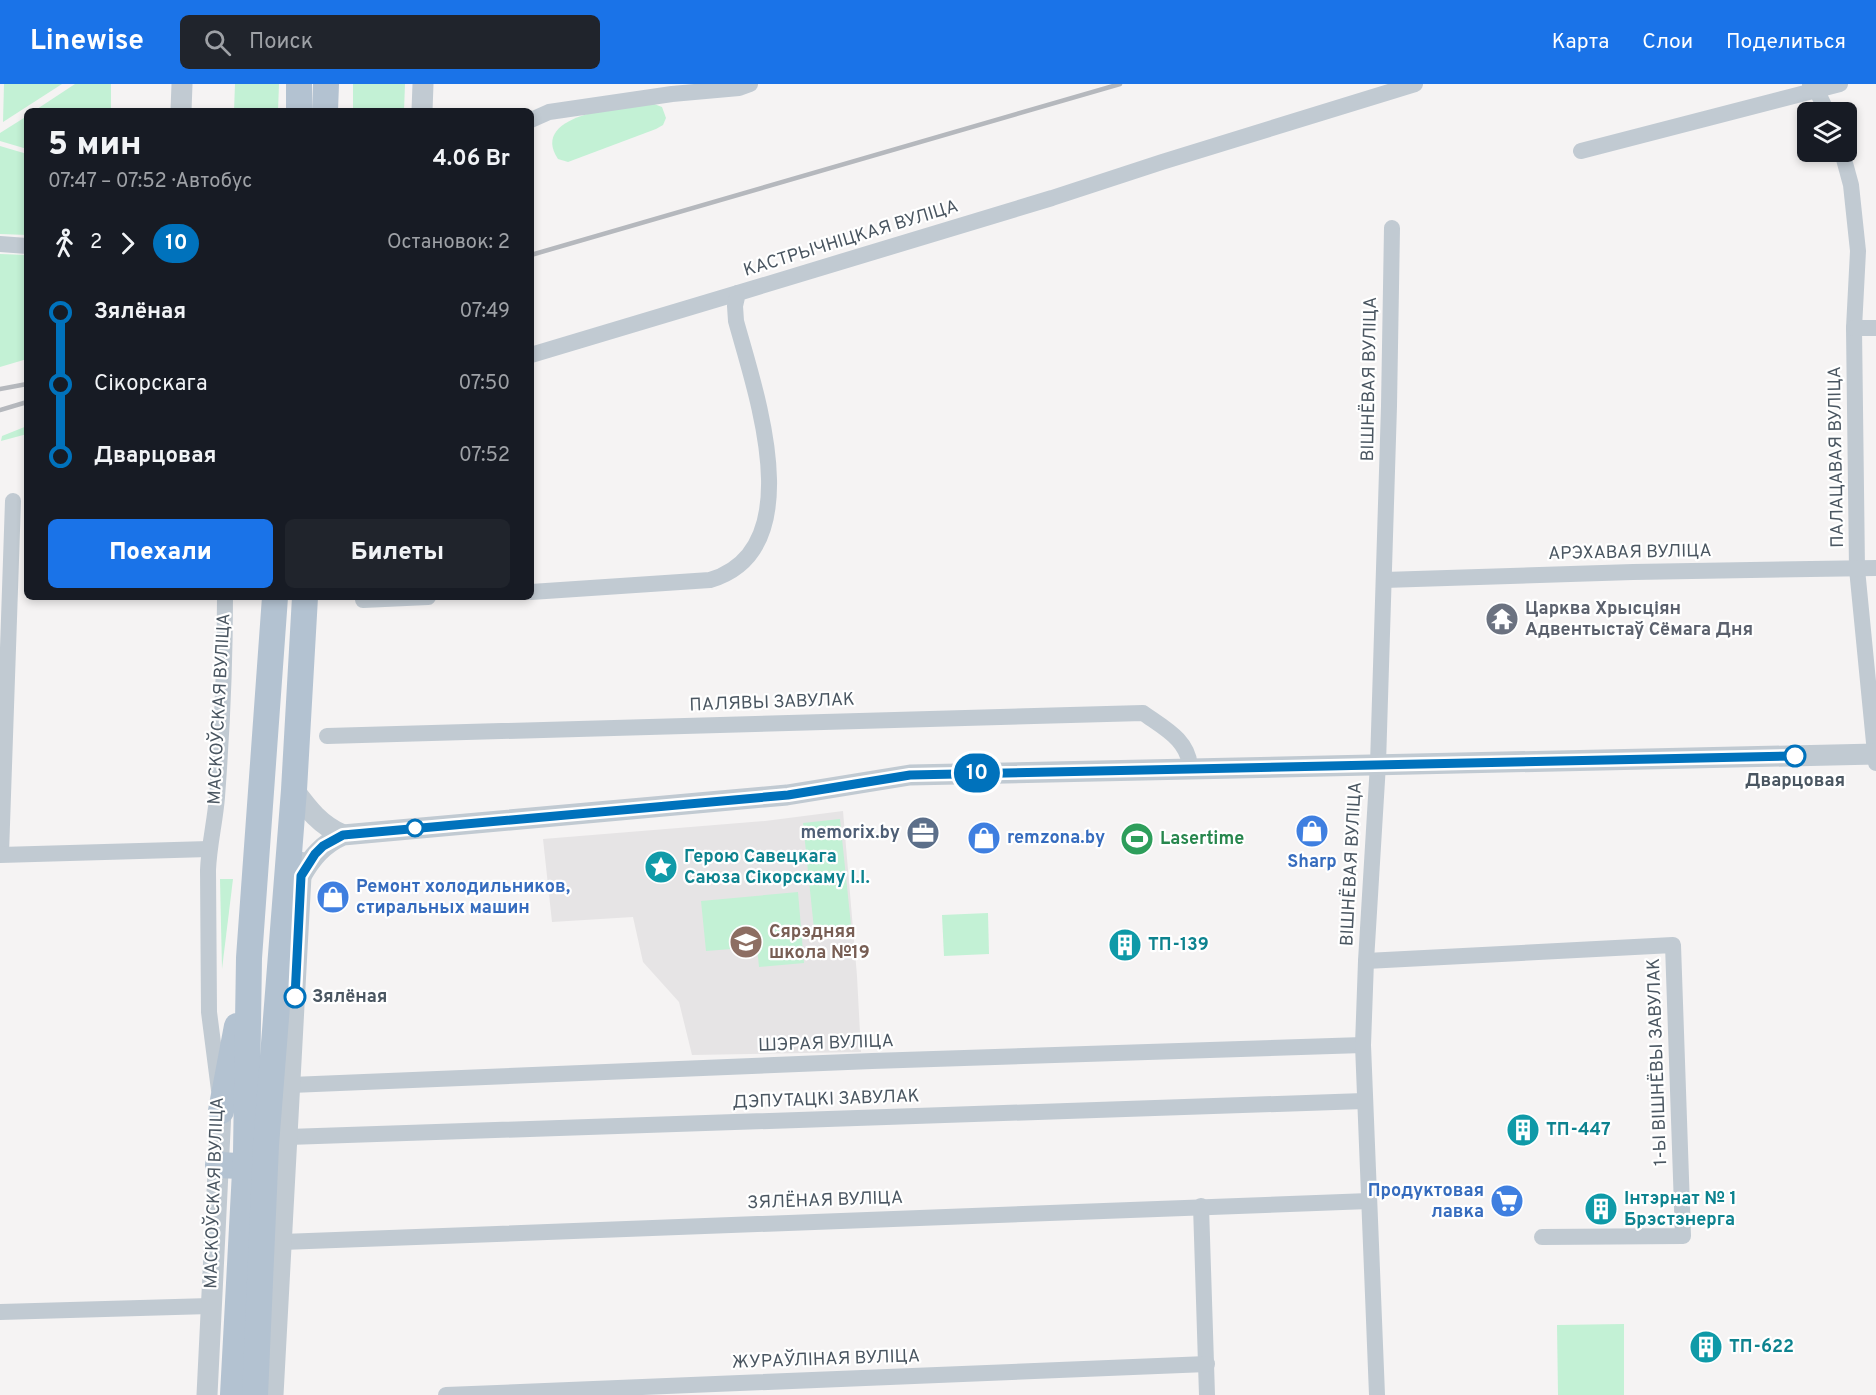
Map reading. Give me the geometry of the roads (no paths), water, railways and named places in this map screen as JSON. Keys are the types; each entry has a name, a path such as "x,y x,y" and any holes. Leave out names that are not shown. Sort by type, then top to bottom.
{"main road":[{"path":"299,84 299,108"},
{"path":"325,108 326,84"},
{"name":"МАСКОЎСКАЯ ВУЛІЦА","path":"233,1395 266,1151 249,958 274,600"},
{"name":"МАСКОЎСКАЯ ВУЛІЦА","path":"255,1395 266,1151 294,790 305,600"},
{"path":"221,1111 249,958"},
{"path":"218,1165 266,1151"}],"street":[{"path":"181,108 182,84"},
{"path":"422,108 423,84"},
{"path":"534,119 549,112 672,94 739,88 750,84"},
{"name":"КАСТРЫЧНІЦКАЯ ВУЛІЦА","path":"534,592 710,580 735,570 747,558 763,525 769,483 764,423 736,321 735,306 738,293 1416,84"},
{"path":"1581,151 1813,87 1840,84"},
{"path":"1813,87 1821,102"},
{"name":"ПАЛАЦАВАЯ ВУЛІЦА","path":"1845,162 1851,185 1858,251 1854,328 1857,569 1876,763"},
{"name":"ВІШНЁВАЯ ВУЛІЦА","path":"1377,1395 1363,1045 1378,764 1392,228"},
{"path":"0,244 24,246"},
{"path":"534,354 738,293"},
{"path":"1854,328 1876,328"},
{"path":"12,501 0,855 209,849"},
{"name":"АРЭХАВАЯ ВУЛІЦА","path":"1384,580 1633,572 1876,568"},
{"name":"МАСКОЎСКАЯ ВУЛІЦА","path":"207,1395 221,1111 209,1012 209,849 217,800 225,660 225,600"},
{"name":"ПАЛЯВЫ ЗАВУЛАК","path":"327,736 1143,713 1183,744 1189,755 1190,768"},
{"path":"301,876 323,846 343,835 788,795 910,775 1876,754"},
{"path":"294,790 313,816 343,835"},
{"name":"МАСКОЎСКАЯ ВУЛІЦА","path":"273,1395 282,1242 266,1151 291,1085 301,876 294,790"},
{"name":"1-Ы ВІШНЁВЫ ЗАВУЛАК","path":"1366,961 1673,945 1683,1236 1542,1237"},
{"name":"ШЭРАЯ ВУЛІЦА","path":"291,1085 872,1061 1363,1045"},
{"name":"ДЭПУТАЦКІ ЗАВУЛАК","path":"266,1151 1364,1101"},
{"name":"ЗЯЛЁНАЯ ВУЛІЦА","path":"282,1242 1369,1201"},
{"path":"1201,1206 1207,1395"},
{"path":"0,1312 210,1306"},
{"name":"ЖУРАЎЛІНАЯ ВУЛІЦА","path":"446,1395 1207,1364"}],"railway":[{"path":"534,254 1120,84"},
{"path":"0,389 24,385"},
{"path":"0,410 24,403"}],"place":[{"name":"Царква Хрысціян Адвентыстаў Сёмага Дня","path":"1502,619"},
{"name":"Дварцовая","path":"1795,756"},
{"name":"Sharp","path":"1312,831"},
{"name":"memorix.by","path":"923,833"},
{"name":"remzona.by","path":"984,838"},
{"name":"Lasertime","path":"1137,839"},
{"name":"Герою Савецкага Саюза Сікорскаму І.І.","path":"661,867"},
{"name":"Ремонт холодильников, стиральных машин","path":"333,897"},
{"name":"Сярэдняя школа №19","path":"746,942"},
{"name":"ТП-139","path":"1125,945"},
{"name":"Зялёная","path":"295,997"},
{"name":"ТП-447","path":"1523,1130"},
{"name":"Продуктовая лавка","path":"1507,1201"},
{"name":"Інтэрнат № 1 Брэстэнерга","path":"1601,1209"},
{"name":"ТП-622","path":"1706,1347"}]}
